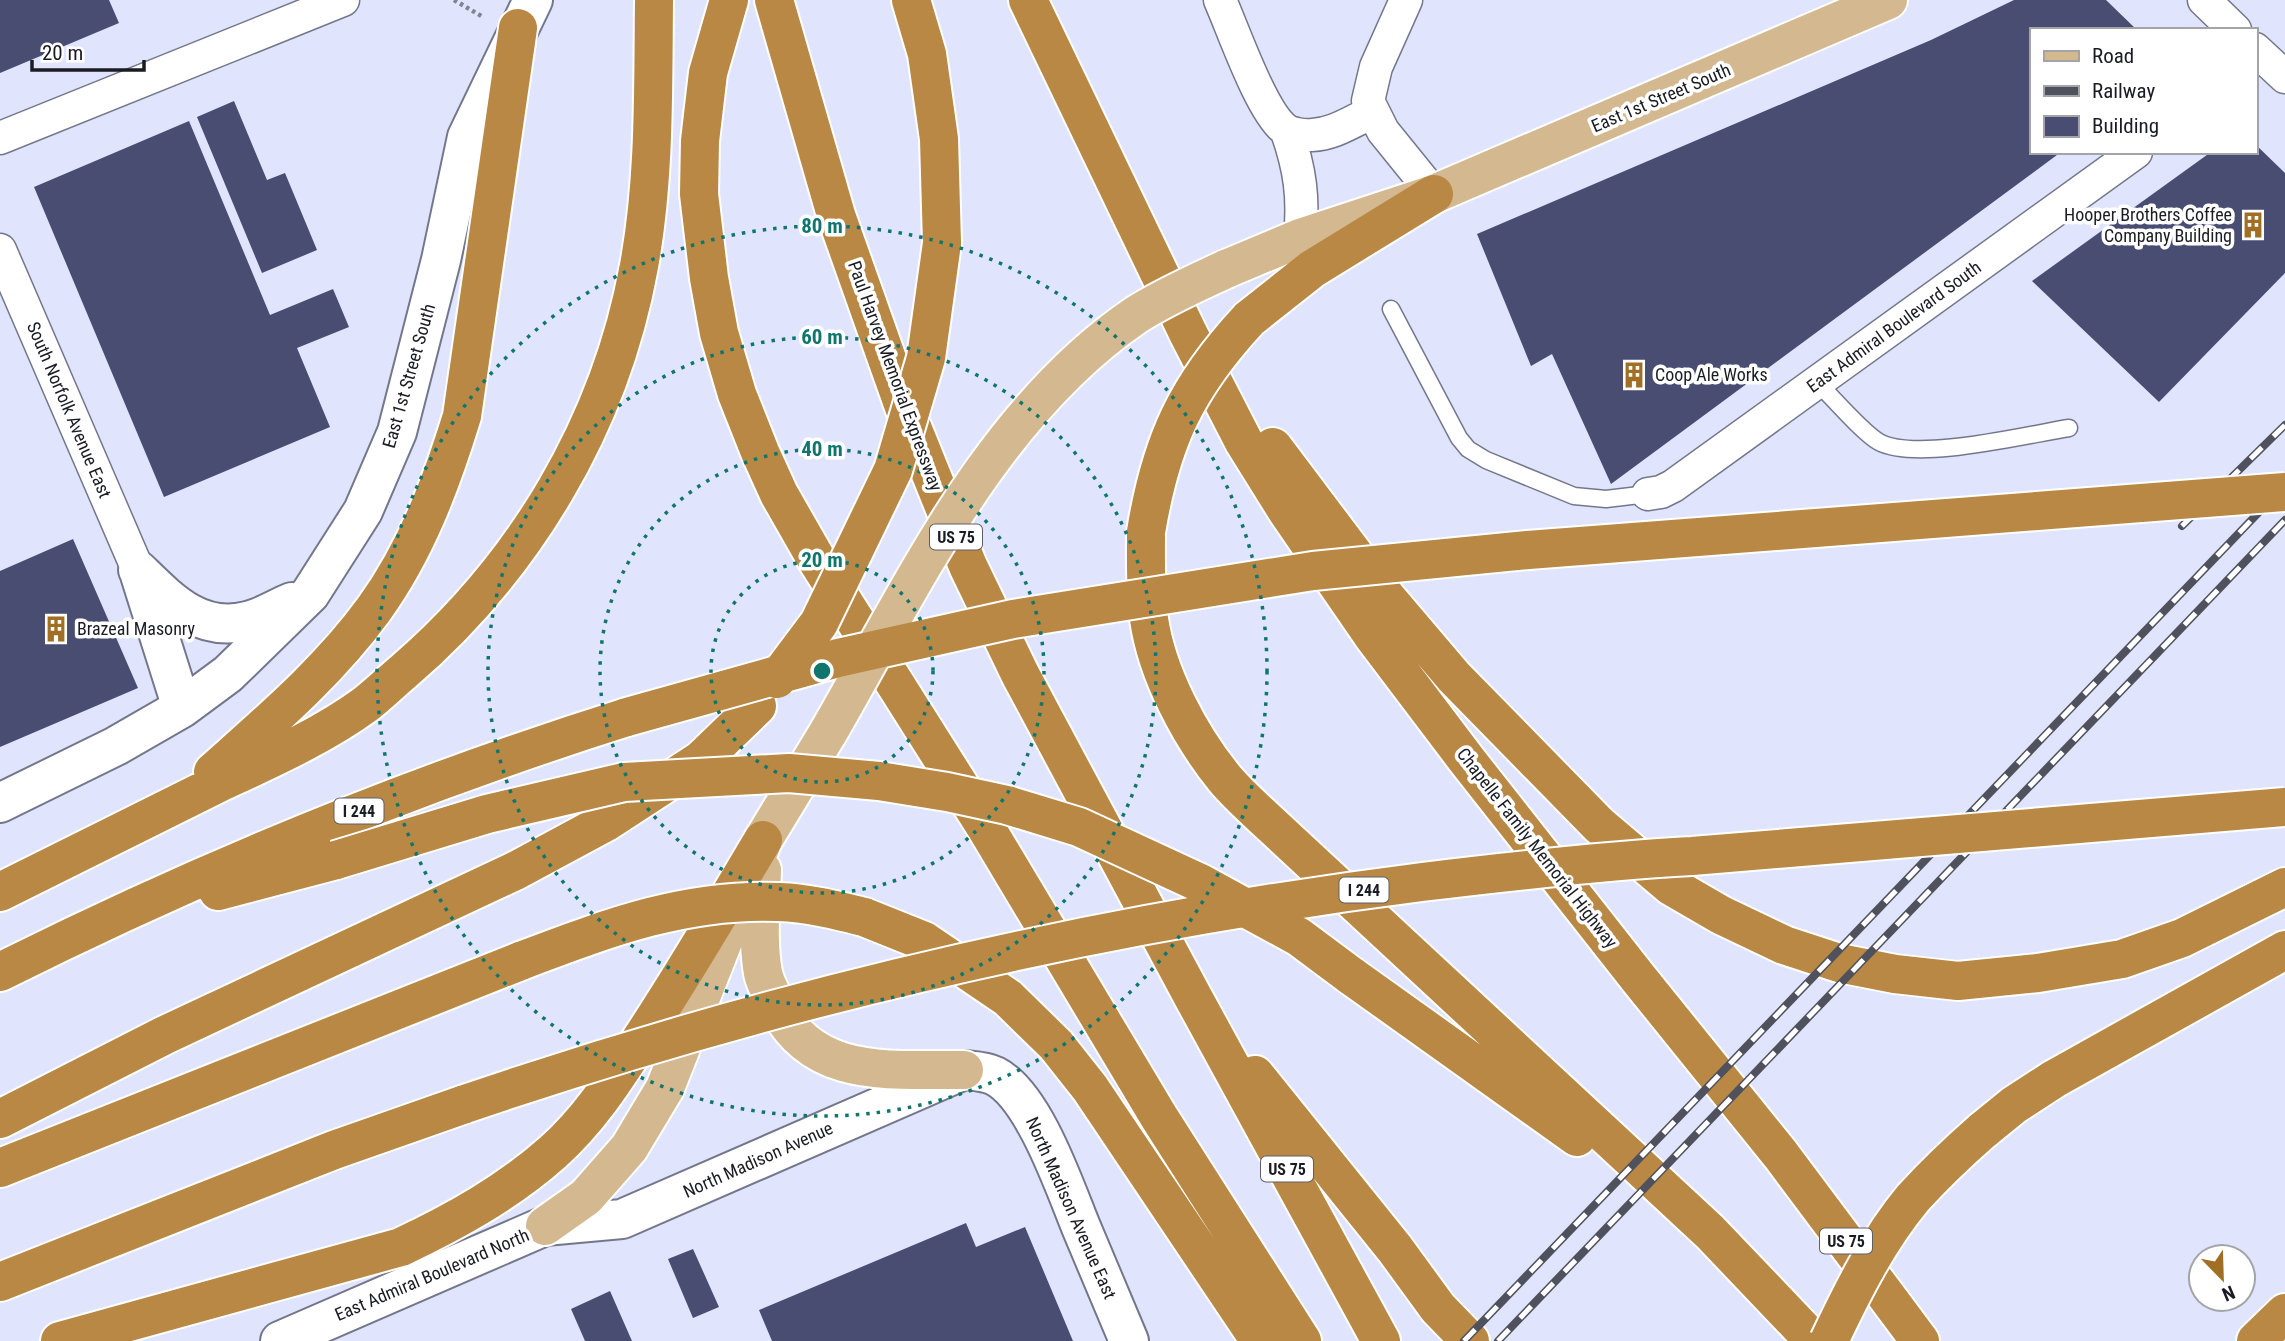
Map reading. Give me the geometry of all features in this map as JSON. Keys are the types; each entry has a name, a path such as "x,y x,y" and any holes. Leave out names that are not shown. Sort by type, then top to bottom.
{"highway":[{"path":"0,892 307,740 366,704 424,655 460,620 533,528 567,473 597,412 620,348 639,266 648,195 654,0"},
{"path":"729,0 708,73 700,141 699,194 719,333 737,394 779,494 815,557 985,827 1159,1117 1302,1341"},
{"name":"Paul Harvey Memorial Expressway","path":"774,0 836,215 904,407 968,566 1020,674 1193,997"},
{"path":"0,1119 164,1035 515,871 606,822 701,760 757,706 819,623 893,470 926,358 942,243 939,139 927,54 911,0"},
{"name":"US 75","path":"1028,0 1188,333"},
{"path":"176,804 324,669 374,609 411,549 443,478 461,416 511,15"},
{"path":"1434,194 1312,269 1249,319 1208,366 1182,409 1167,442 1154,487 1146,532 1145,580 1149,621 1155,646 1182,713 1201,746 1226,780 1710,1232 1814,1341"},
{"path":"1188,333 1387,597 1454,677 1599,825 1671,886 1721,915 1784,945 1839,963 1895,974 1958,981 2038,974 2122,959 2182,938 2285,887"},
{"name":"Chapelle Family Memorial Highway","path":"1188,333 1244,442 1287,511 1373,636 1639,979 1781,1154 1920,1341"},
{"name":"I 244","path":"0,972 97,923 320,827 452,776 627,717 838,658 1013,619 1313,571 1528,550 2285,492"},
{"path":"97,923 336,860 487,814 624,782 789,773 878,781 947,792 1007,805 1079,827 1200,883 1298,937 1710,1232"},
{"name":"I 244","path":"0,1282 334,1150 583,1065 788,1005 1091,935 1317,895 1612,860 1692,856 2285,807"},
{"path":"60,1341 401,1247 452,1222 503,1191 554,1151 598,1106 674,989 763,840"},
{"path":"0,1168 523,960 633,919 716,903 781,902 817,906 864,917 924,941 1008,998 1056,1045 1090,1088 1260,1341"},
{"path":"1829,1341 1885,1237 1912,1200 1949,1160 1982,1131 2014,1105 2054,1079 2285,950"},
{"path":"1193,997 1395,1248 1438,1308 1470,1341"},
{"name":"US 75","path":"1193,997 1381,1341"},
{"path":"2256,1341 2285,1313"}],"main road":[{"name":"East 1st Street South","path":"545,1226 586,1197 629,1148 665,1088 763,840 960,504 1003,446 1057,381 1136,315 1226,269 1300,238 1434,194 1888,0"},
{"path":"763,840 760,948 763,976 792,1032 811,1049 832,1059 860,1067 964,1070"}],"street":[{"path":"0,138 344,0"},
{"path":"1220,0 1263,97 1276,120 1287,132 1298,163 1303,207 1300,238"},
{"path":"1406,0 1376,67 1368,101 1383,131 1434,194"},
{"path":"2204,0 2233,28"},
{"name":"East 1st Street South","path":"0,803 116,746 182,708 229,674 310,594 363,511 397,432 441,260 467,137 511,15"},
{"path":"1287,132 1310,136 1326,133 1343,128 1373,112"},
{"name":"East Admiral Boulevard South","path":"1648,494 1673,486 2133,154"},
{"name":"South Norfolk Avenue East","path":"0,250 138,570"},
{"path":"138,570 174,605 189,615 226,624 248,621 310,594"},
{"path":"138,570 182,708"},
{"name":"North Madison Avenue","path":"545,1226 622,1220 964,1070"},
{"name":"North Madison Avenue East","path":"964,1070 996,1076 1027,1108 1046,1145 1129,1341"},
{"name":"East Admiral Boulevard North","path":"280,1341 545,1226"}],"lane":[{"path":"1391,309 1459,438 1468,449 1486,460 1574,496 1606,499 1648,494"},
{"path":"1817,382 1876,440 1893,448 1928,451 2069,428"}],"path":[{"path":"454,0 511,15"}],"building":[{"path":"0,0 109,0 119,23 0,73"},
{"path":"2014,0 2106,0 2135,28 2030,28 2030,154 2058,154 1611,484 1552,354 1531,366 1477,234 1931,40"},
{"path":"234,101 267,180 285,173 317,250 262,273 197,117"},
{"path":"189,121 270,315 333,289 349,327 297,348 330,427 164,497 34,187"},
{"path":"2257,146 2285,173 2285,273 2159,402 2032,281 2208,154 2257,154"},
{"name":"Brazeal Masonry","path":"73,539 138,688 0,747 0,571"},
{"path":"966,1223 976,1247 1025,1227 1073,1341 772,1341 759,1310"},
{"path":"693,1249 719,1307 693,1318 668,1259"},
{"path":"610,1291 632,1341 585,1341 571,1309"}],"railway":[{"path":"2182,526 2285,425"},
{"path":"1464,1341 2285,485"},
{"path":"1498,1341 2285,520"}],"place":[{"name":"Hooper Brothers Coffee Company Building","path":"2253,225"},
{"name":"Coop Ale Works","path":"1634,375"},
{"name":"Brazeal Masonry","path":"56,629"}]}
